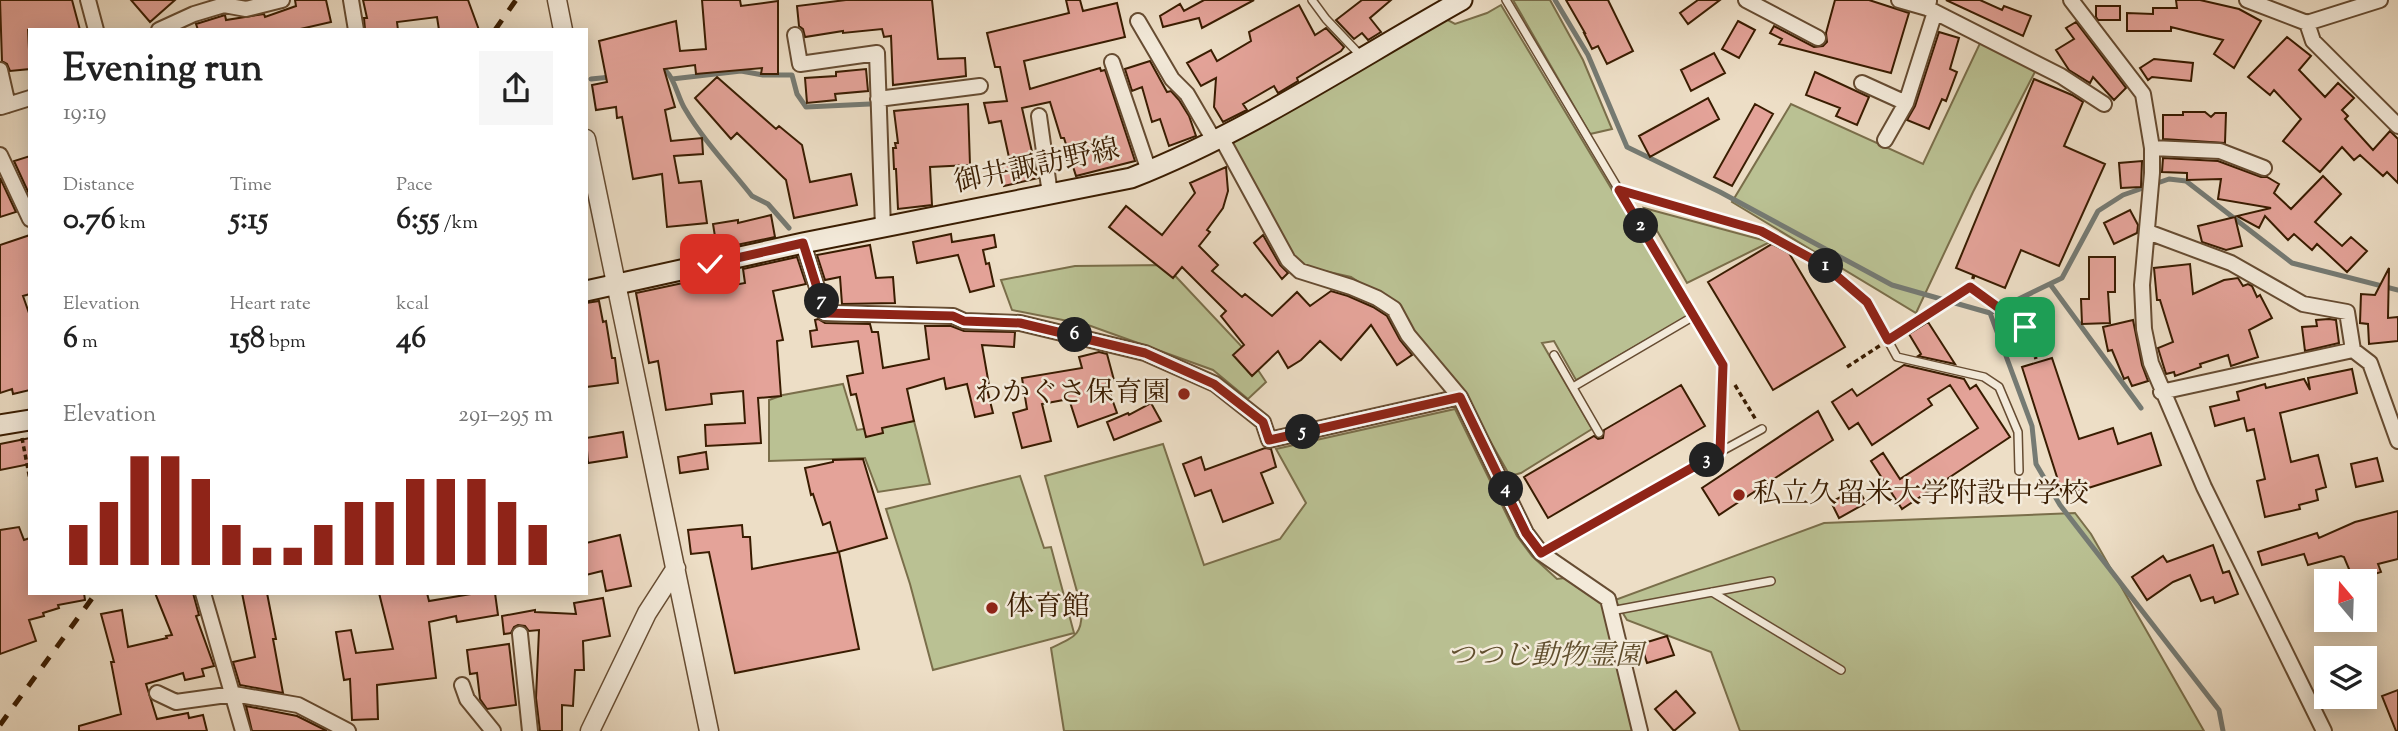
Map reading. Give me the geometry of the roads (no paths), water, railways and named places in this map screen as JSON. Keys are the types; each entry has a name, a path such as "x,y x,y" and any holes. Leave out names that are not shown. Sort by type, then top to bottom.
{"main road":[{"name":"御井諏訪野線","path":"588,291 803,243 1131,178 1218,141 1462,0"}],"street":[{"path":"88,0 95,28"},
{"path":"163,28 194,14 224,5 246,9 282,0"},
{"path":"351,0 356,28"},
{"path":"557,0 563,28"},
{"path":"1746,0 1818,38"},
{"path":"1899,0 1931,7 2061,76 2104,104"},
{"path":"2071,0 2143,94 2152,148 2148,232 2142,285 2144,329 2161,392 2204,487 2324,731"},
{"path":"2246,0 2307,23 2380,0"},
{"path":"1885,140 1906,103 1931,7"},
{"path":"1138,21 1172,79 1187,94 1218,141 1288,260 1300,271 1360,291 1394,309 1408,335 1460,397 1526,533 1541,553 1608,599 1640,731"},
{"path":"2307,23 2313,41 2398,125"},
{"path":"794,35 800,64 877,53 883,228"},
{"path":"1112,62 1149,171"},
{"path":"0,70 4,106 28,99"},
{"path":"1862,83 1906,103"},
{"path":"878,99 980,86"},
{"path":"1039,116 1050,194"},
{"path":"588,148 709,731"},
{"path":"2152,148 2220,151 2264,168"},
{"path":"0,155 28,215"},
{"path":"2148,232 2231,263 2303,304 2347,312 2353,350 2370,363 2398,441"},
{"path":"803,243 825,313 953,316 964,321 1020,323 1145,353 1214,384 1263,422 1269,440 1460,397"},
{"path":"2161,392 2353,350"},
{"path":"590,731 647,613 676,568"},
{"path":"203,595 243,731"},
{"path":"520,634 530,731"},
{"path":"462,685 467,699 493,731"},
{"path":"157,693 176,702 234,694 298,705 348,731"}],"lane":[{"path":"1312,0 1362,57"},
{"path":"1506,0 1723,365 1720,452"},
{"path":"1619,190 1761,231 1825,266 1867,302 1897,357 1983,377 1999,387 2018,432 2019,471"},
{"path":"1573,387 1694,316"},
{"path":"1554,355 1599,433"},
{"path":"1541,553 1762,429"},
{"path":"1611,611 1771,581"},
{"path":"1711,592 1841,670"}],"waterway":[{"path":"1555,0 1588,55 1627,147 1720,192 1892,285 1990,313 2032,426 2036,464 2060,505 2219,710 2223,731"},
{"path":"659,72 666,71 669,74 692,120 752,196 768,204 789,228"},
{"path":"672,79 741,71 763,75 792,75 797,94 806,107 870,104"},
{"path":"591,79 611,77"},
{"path":"1990,313 2062,278 2098,211 2123,195 2169,179 2186,181 2292,263 2398,290"},
{"path":"2050,284 2141,408"}],"railway":[{"path":"496,28 516,0"},
{"path":"0,725 95,595"}],"place":[{"name":"わかぐさ保育園","path":"1184,394"},
{"name":"私立久留米大学附設中学校","path":"1739,495"},
{"name":"体育館","path":"992,608"}],"park label":[{"name":"つつじ動物霊園","path":"1545,657"}]}
